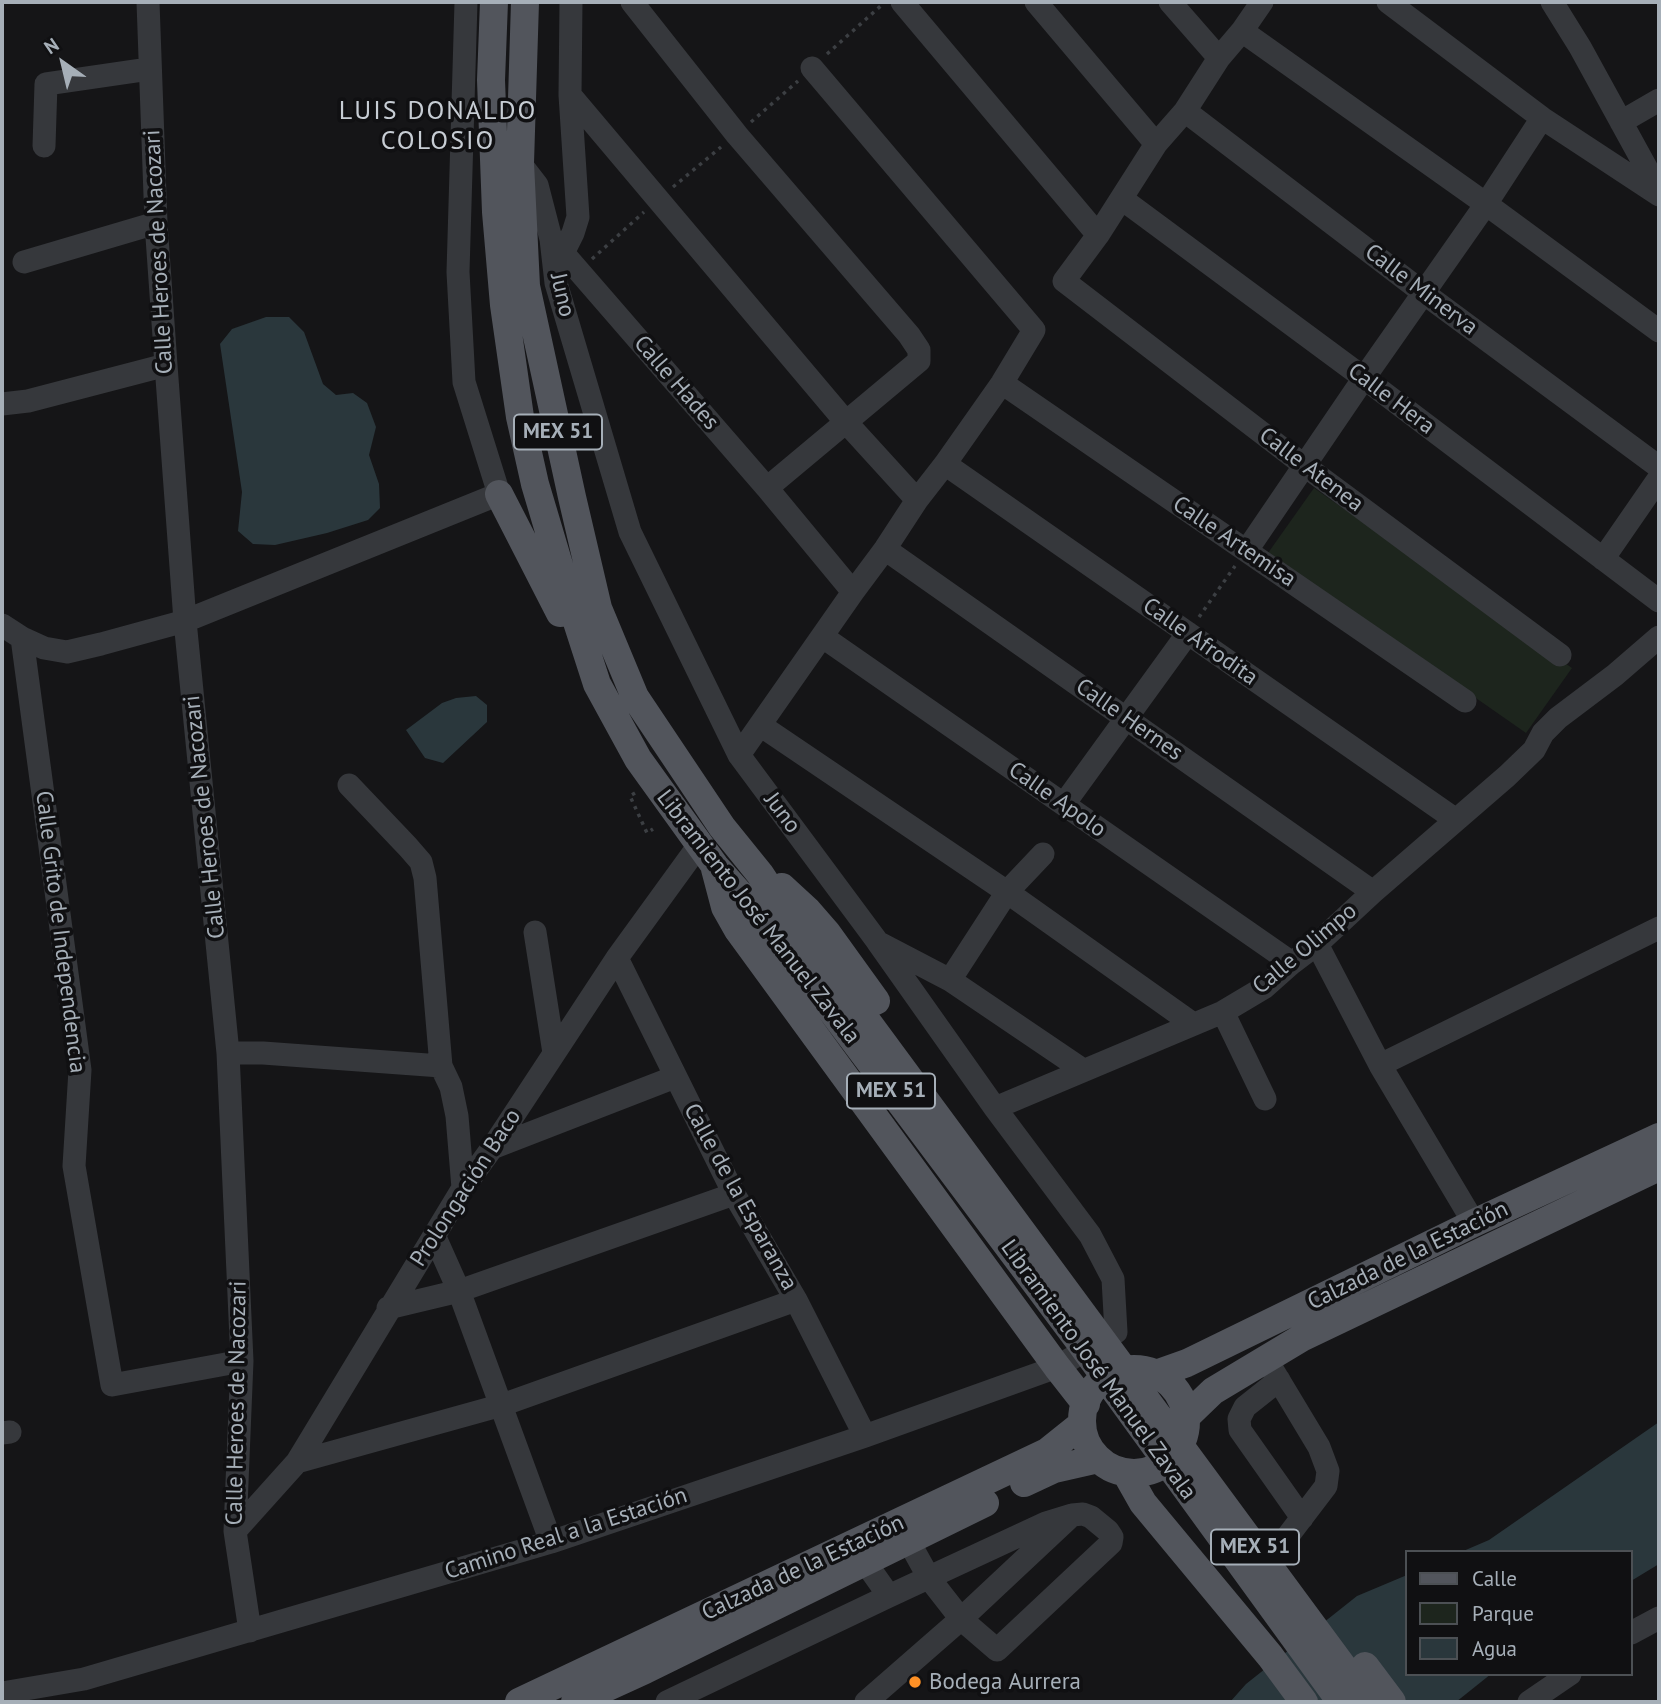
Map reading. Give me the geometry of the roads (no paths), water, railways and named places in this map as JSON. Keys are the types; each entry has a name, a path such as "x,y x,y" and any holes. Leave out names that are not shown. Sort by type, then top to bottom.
{"main road":[{"name":"Libramiento José Manuel Zavala","path":"494,2 491,80 496,212 504,305 520,417 535,484 597,684 638,759 707,856 775,935 1096,1334"},
{"name":"Libramiento José Manuel Zavala","path":"525,2 520,163 526,286 598,608 635,697 722,827 760,874 796,929 856,1005 1096,1334 1189,1475 1312,1626 1369,1702"},
{"path":"499,494 597,684"},
{"path":"707,856 725,907 738,930 1057,1367 1084,1414"},
{"name":"Calzada de la Estación","path":"1146,1372 1186,1363 1474,1223 1659,1137"},
{"name":"Calzada de la Estación","path":"1186,1423 1213,1391 1273,1369 1303,1337 1659,1167"},
{"path":"1096,1334 1146,1372 1168,1382 1184,1404 1186,1423 1181,1445 1171,1458 1158,1468 1143,1473 1126,1473 1111,1468 1090,1449 1085,1437 1084,1414 1093,1390 1105,1378 1120,1372 1146,1372"},
{"name":"Calzada de la Estación","path":"575,1702 640,1658 1047,1452 1084,1414"},
{"path":"1186,1423 1278,1549 1312,1626 1392,1702"},
{"name":"Calzada de la Estación","path":"519,1702 640,1658 865,1562 1054,1469 1098,1459"},
{"path":"1126,1473 1143,1503 1270,1656 1304,1702"},
{"name":"Libramiento José Manuel Zavala","path":"1312,1626 1341,1702"}],"street":[{"name":"Calle Heroes de Nacozari","path":"148,2 156,223 166,365 186,621 228,1053 242,1361 234,1531 250,1631"},
{"path":"2,625 44,648 67,652 186,621 499,494 464,382 458,272 466,2"},
{"path":"557,246 573,233 578,217 570,95 571,2"},
{"path":"632,2 737,135 919,350 919,361 767,488"},
{"path":"902,2 1098,235 1156,144 1185,111 1219,58 1262,2"},
{"path":"1036,2 1156,144"},
{"path":"1170,2 1219,58"},
{"path":"1388,2 1542,118 1659,193"},
{"path":"1557,3 1659,193"},
{"path":"1242,31 1659,331"},
{"path":"739,755 1002,383 1034,330 813,68"},
{"path":"44,146 46,84 149,69"},
{"path":"570,95 845,421 917,500"},
{"path":"1621,122 1659,100"},
{"name":"Calle Minerva","path":"1185,111 1425,294 1659,467"},
{"path":"1247,550 1364,378 1425,294 1542,118"},
{"name":"Calle Hades","path":"520,163 537,185 557,246 767,488 853,592"},
{"name":"Calle Hera","path":"1122,199 1659,601"},
{"path":"24,261 156,223"},
{"name":"Calle Atenea","path":"1098,235 1064,281 1304,466 1560,654"},
{"name":"Juno","path":"557,246 556,283 630,532 739,755 1090,1235 1113,1279 1096,1334"},
{"path":"2,404 28,401 166,365"},
{"name":"Calle Artemisa","path":"1002,383 1465,701"},
{"name":"Calle Afrodita","path":"945,464 1456,820"},
{"path":"1603,559 1659,478"},
{"name":"Calle Hernes","path":"885,549 1373,892"},
{"path":"1064,804 1188,633"},
{"name":"Calle Apolo","path":"823,636 1292,963"},
{"name":"Calle Olimpo","path":"995,1108 1223,1012 1265,987 1507,776 1534,750 1543,733 1558,718 1615,675 1659,637"},
{"name":"Calle Grito de Independencia","path":"22,638 80,1070 74,1167 112,1385 242,1361"},
{"path":"760,725 1007,892 1193,1024"},
{"path":"349,785 421,862 425,878 441,1066 451,1087 457,1116 463,1188"},
{"path":"950,980 1007,892 1043,854"},
{"name":"Prolongación Baco","path":"234,1531 296,1462 463,1188 617,958 707,856"},
{"path":"1380,1065 1659,928"},
{"path":"535,932 554,1053"},
{"path":"877,941 950,980 1083,1070"},
{"path":"1317,944 1380,1065 1474,1223"},
{"name":"Calle de la Esparanza","path":"617,958 734,1194 796,1300 865,1436"},
{"path":"1223,1012 1265,1100"},
{"path":"228,1053 263,1053 441,1066"},
{"path":"492,1147 675,1077"},
{"path":"388,1308 459,1291 734,1194"},
{"path":"435,1235 459,1291 551,1542"},
{"path":"296,1462 502,1405 796,1300"},
{"name":"Camino Real a la Estación","path":"2,1693 84,1679 551,1542 865,1436 1057,1367 1096,1334"},
{"path":"1278,1549 1302,1518 1326,1486 1328,1471 1319,1447 1273,1369 1245,1407 1239,1419 1240,1430 1302,1518"},
{"path":"640,1658 665,1702 889,1596 929,1578 1046,1523 1083,1514 1091,1517 1112,1537 1111,1543 997,1650 961,1619 929,1578 908,1541"},
{"path":"866,1702 961,1619 1072,1515"},
{"path":"865,1562 889,1596"},
{"path":"1633,1632 1659,1618"},
{"path":"1529,1702 1567,1676"}],"water":[{"path":"266,317 289,317 304,332 323,384 336,395 353,393 367,403 376,427 369,455 379,484 380,508 368,520 275,545 253,544 238,531 242,492 220,344 232,329"},
{"path":"476,696 487,705 487,722 443,763 425,758 406,730 442,703"},
{"path":"1659,1422 1659,1564 1633,1580 1633,1550 1466,1550 1489,1540"},
{"path":"1406,1575 1406,1676 1488,1676 1456,1702 1230,1702 1246,1684 1357,1596"}],"place":[{"name":"Bodega Aurrera","path":"915,1682"}],"district":[{"name":"LUIS DONALDO COLOSIO","path":"438,127"}]}
